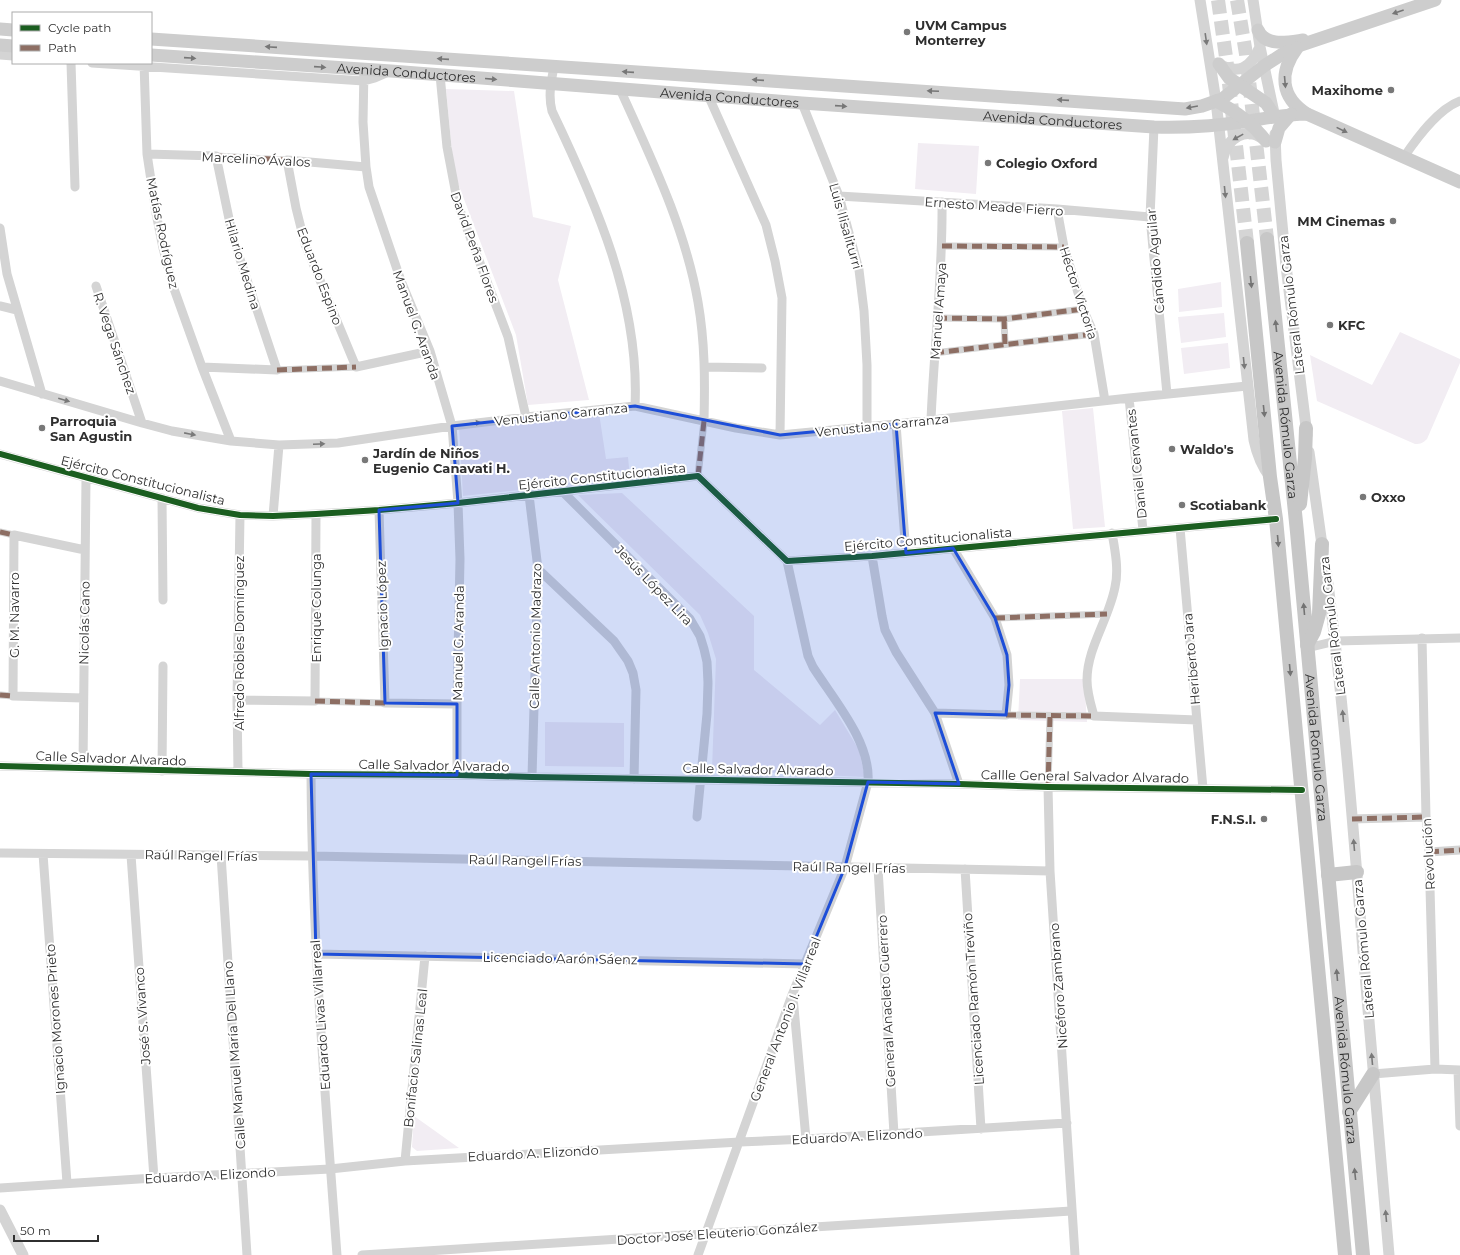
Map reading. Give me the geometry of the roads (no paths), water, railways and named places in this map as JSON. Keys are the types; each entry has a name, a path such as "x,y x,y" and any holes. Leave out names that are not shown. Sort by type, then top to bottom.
{"main road":[{"path":"1258,30 1265,39 1277,42 1322,38 1435,0"},
{"path":"0,29 12,30"},
{"name":"Avenida Conductores","path":"152,39 554,67 967,93 1176,109 1194,108 1216,101 1228,95 1264,66 1281,55 1298,46 1322,38"},
{"path":"0,45 12,46"},
{"path":"1298,46 1287,65 1284,76 1285,85 1291,100 1298,108 1307,114 1460,182"},
{"name":"Avenida Conductores","path":"152,55 364,75 391,71 802,103 1154,127 1185,128 1218,125 1292,114 1307,114"},
{"path":"1214,61 1229,78 1266,103 1275,117"},
{"path":"1216,101 1248,121 1270,142 1279,128 1292,114"},
{"name":"Avenida Rómulo Garza","path":"1267,240 1297,532 1363,1255"},
{"name":"Avenida Rómulo Garza","path":"1247,243 1270,477 1276,519 1345,1255"},
{"path":"1297,532 1305,458 1306,428"},
{"path":"1307,647 1314,632 1319,614 1322,544"},
{"path":"1328,875 1357,872"},
{"path":"1349,1112 1373,1074"}],"street":[{"path":"1200,0 1214,61 1222,164 1254,440 1258,458 1270,477"},
{"name":"Lateral Rómulo Garza","path":"1253,0 1260,47 1275,117 1270,142 1276,160 1286,266 1306,428 1336,641 1389,1255"},
{"path":"1214,61 1233,69 1243,68 1254,59 1260,47"},
{"path":"0,55 12,56"},
{"path":"71,64 75,187"},
{"path":"118,64 364,75"},
{"name":"Matías Rodríguez","path":"144,65 146,154 156,213 171,278 202,367 231,441"},
{"path":"554,67 550,84 549,101 599,218 616,266 628,315 636,369 635,406"},
{"name":"Manuel G. Aranda","path":"364,75 363,122 366,167 372,197 401,281 430,352 452,426 458,503 460,559 457,775"},
{"name":"David Peña Flores","path":"440,75 447,147 458,205 508,337 526,416"},
{"path":"620,89 667,193 686,250 698,302 705,367 704,421 698,476"},
{"path":"708,95 766,225 775,261 782,298 780,434"},
{"path":"1404,157 1417,137 1429,124 1459,102"},
{"name":"Luis Ilisaliturri","path":"802,103 839,196 859,270 865,326 867,426"},
{"name":"Cándido Aguilar","path":"1154,127 1150,217 1167,394"},
{"path":"1222,164 1225,150 1238,136 1247,133 1255,134 1270,142"},
{"name":"Marcelino Ávalos","path":"146,154 287,160 366,167"},
{"name":"Hilario Medina","path":"216,156 233,238 277,370"},
{"name":"Eduardo Espino","path":"287,160 296,208 305,244 356,367"},
{"name":"Ernesto Meade Fierro","path":"839,196 1057,209 1150,217"},
{"name":"Manuel Amaya","path":"931,420 934,353 942,246 942,202"},
{"name":"Héctor Victoria","path":"1057,209 1064,247 1082,309 1094,334 1105,401"},
{"path":"0,228 7,274 42,394"},
{"path":"942,246 1064,247"},
{"name":"R. Vega Sánchez","path":"96,286 142,423"},
{"path":"0,306 17,310"},
{"path":"937,318 1004,319 1082,309"},
{"path":"1004,319 1005,344"},
{"path":"934,353 1094,334"},
{"path":"202,367 277,370 356,367 430,352"},
{"path":"705,367 762,368"},
{"name":"Venustiano Carranza","path":"0,381 142,423 186,434 231,441 279,445 338,443 526,416 635,406 736,428 780,434 896,424 1247,386"},
{"name":"Daniel Cervantes","path":"1129,398 1143,530"},
{"path":"896,424 906,553"},
{"path":"273,516 279,445"},
{"name":"Ejército Constitucionalista","path":"0,454 198,508 240,515 273,516 379,510 458,503 698,476 787,561 872,556 1276,519"},
{"name":"Nicolás Cano","path":"83,767 84,550 86,478"},
{"name":"Jesús López Lira","path":"562,491 690,619 700,636 707,662 708,683 702,779 697,817"},
{"name":"Calle Antonio Madrazo","path":"529,495 538,569 532,777"},
{"path":"162,498 163,600"},
{"name":"Ignacio López","path":"379,510 385,703"},
{"name":"Enrique Colunga","path":"315,701 316,514"},
{"name":"Alfredo Robles Domínguez","path":"238,771 237,700 240,515"},
{"name":"Heriberto Jara","path":"1180,528 1203,789"},
{"path":"0,532 84,550"},
{"path":"1094,716 1088,692 1088,673 1094,646 1107,614 1117,579 1112,533"},
{"name":"G. M. Navarro","path":"14,535 14,696"},
{"path":"952,548 995,618 1007,655 1009,685 1006,715"},
{"path":"872,556 882,616 887,634 896,652 935,713 959,784"},
{"name":"General Antonio I. Villarreal","path":"698,1255 792,995 845,867 868,782 869,771 867,760 854,729 813,667 808,656 787,561"},
{"path":"538,569 614,641 628,661 633,673 636,690 634,779"},
{"path":"995,618 1107,614"},
{"name":"Revolución","path":"1422,638 1426,817 1429,852 1435,1070"},
{"path":"1307,647 1336,641 1460,638"},
{"path":"162,771 163,666"},
{"path":"0,695 83,698"},
{"path":"237,700 457,704"},
{"path":"935,713 1094,716 1197,720"},
{"name":"Nicéforo Zambrano","path":"1050,716 1048,787 1050,871 1075,1255"},
{"name":"Calle Salvador Alvarado","path":"0,766 311,774 868,782"},
{"name":"Eduardo Livas Villarreal","path":"311,774 312,856 316,954 337,1255"},
{"name":"Callle General Salvador Alvarado","path":"868,782 1048,787 1302,790"},
{"path":"1352,819 1426,817"},
{"path":"1429,852 1460,850"},
{"name":"Raúl Rangel Frías","path":"0,853 312,856 1050,871"},
{"name":"Ignacio Morones Prieto","path":"43,854 67,1183"},
{"name":"José S. Vivanco","path":"131,854 154,1178"},
{"name":"Calle Manuel María Del Llano","path":"221,855 247,1255"},
{"name":"General Anacleto Guerrero","path":"878,868 894,1134"},
{"name":"Licenciado Ramón Treviño","path":"965,869 981,1129"},
{"name":"Licenciado Aarón Sáenz","path":"316,954 805,964"},
{"name":"Bonifacio Salinas Leal","path":"405,1161 425,956"},
{"path":"792,995 806,1139"},
{"path":"1373,1074 1459,1070 1460,1126"},
{"name":"Eduardo A. Elizondo","path":"0,1188 330,1169 405,1161 1067,1123"},
{"path":"0,1210 23,1255"},
{"name":"Doctor José Eleuterio González","path":"362,1255 1071,1211"}],"tunnel":[{"path":"1218,0 1247,243"},
{"path":"1237,0 1246,54 1267,239"}],"place":[{"name":"UVM Campus Monterrey","path":"907,32"},
{"name":"Maxihome","path":"1391,90"},
{"name":"Colegio Oxford","path":"988,163"},
{"name":"MM Cinemas","path":"1393,221"},
{"name":"KFC","path":"1330,325"},
{"name":"Parroquia San Agustin","path":"42,428"},
{"name":"Waldo's","path":"1172,449"},
{"name":"Jardín de Niños Eugenio Canavati H.","path":"365,460"},
{"name":"Oxxo","path":"1363,497"},
{"name":"Scotiabank","path":"1182,505"},
{"name":"F.N.S.I.","path":"1264,819"}]}
